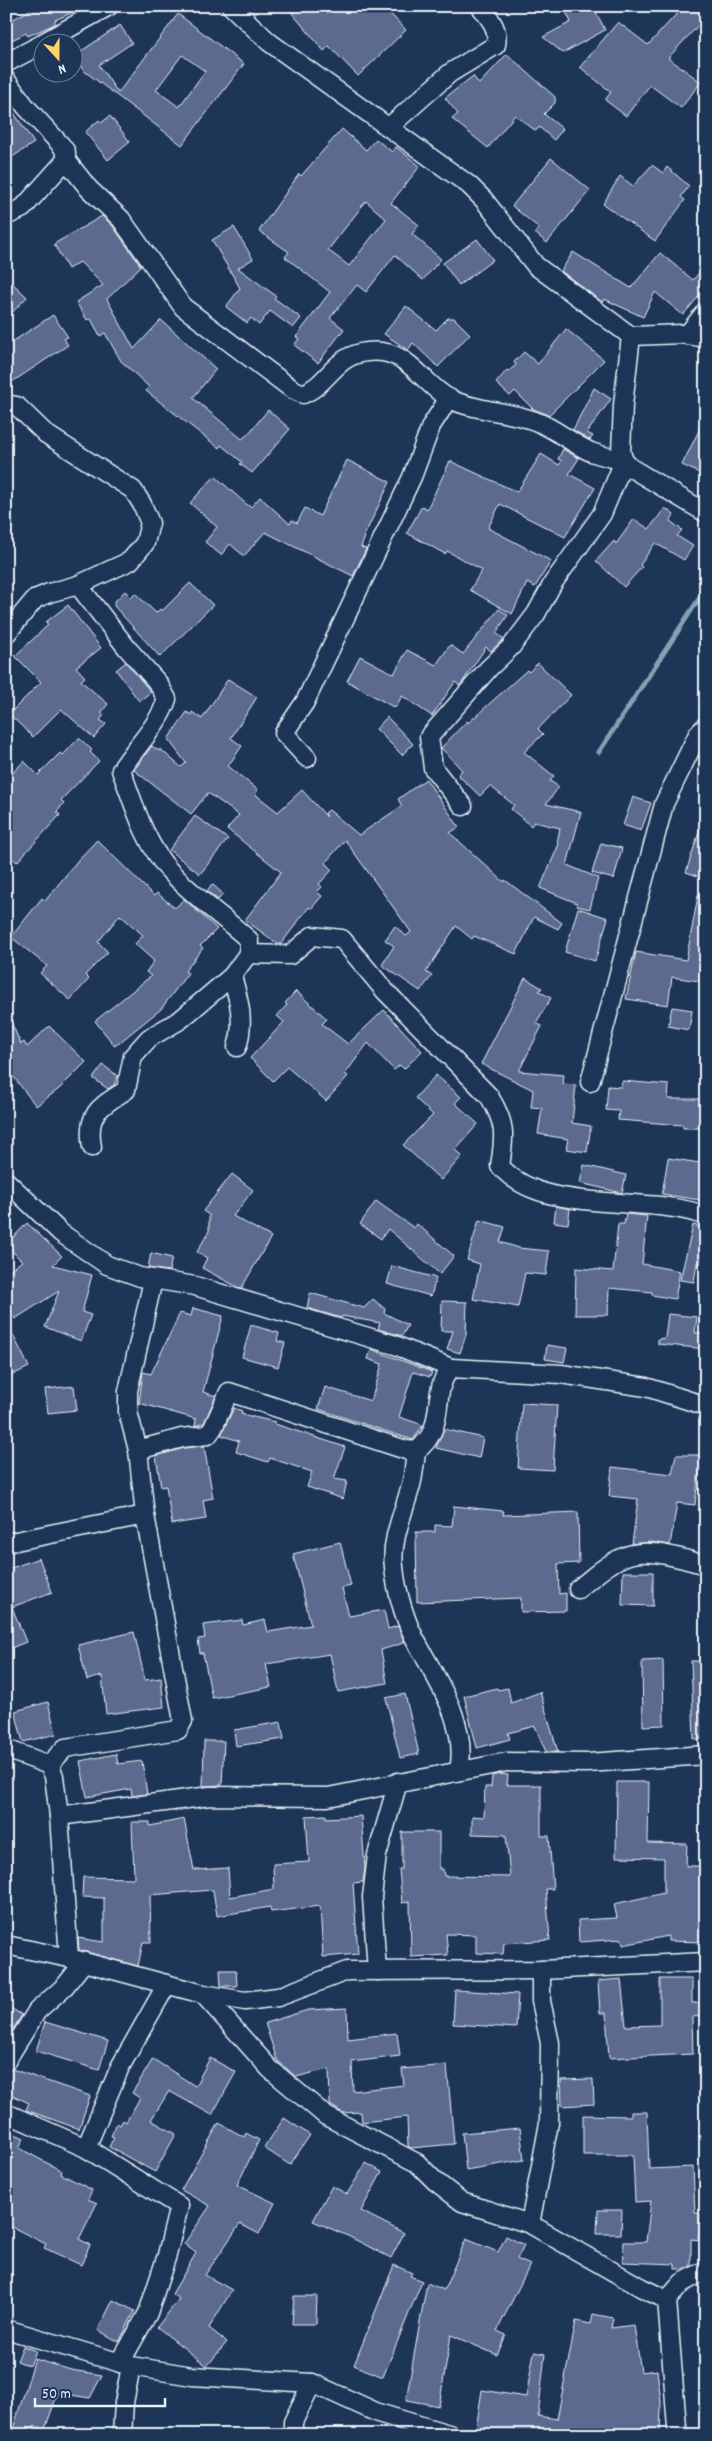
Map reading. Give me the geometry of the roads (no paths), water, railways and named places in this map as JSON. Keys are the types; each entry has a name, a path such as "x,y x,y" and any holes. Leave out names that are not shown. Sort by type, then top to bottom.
{"street":[{"path":"63,32 109,6"},
{"path":"231,6 269,42 469,185 484,200 536,266 631,336 687,335 706,338"},
{"path":"389,127 450,73 496,46 498,35 494,24 480,6"},
{"path":"6,63 32,49"},
{"path":"6,80 26,107 66,152 66,160 89,189 121,219 183,307 292,389 303,394 314,390 332,369 349,355 368,351 390,353 411,366 449,398 535,421 591,452 624,462 706,513"},
{"path":"6,216 23,208 66,160"},
{"path":"687,335 706,311"},
{"path":"463,806 433,768 430,737 489,668 511,647 536,614 552,583 602,514 624,462 621,452 623,405 631,336"},
{"path":"307,758 284,733 305,702 412,477 431,426 449,398"},
{"path":"6,404 17,406 46,434 133,490 142,504 150,523 146,544 130,561 78,585 35,599 6,634"},
{"path":"78,585 127,648 158,683 167,698 162,716 136,746 121,770 140,823 149,841 168,869 249,940 248,954 232,976 180,1020 149,1038 133,1056 126,1090 94,1113 89,1130 92,1147"},
{"path":"590,1082 664,804 698,734 706,726"},
{"path":"248,954 290,955 312,936 342,939 385,992 489,1096 495,1105 505,1133 500,1166 511,1179 549,1194 573,1200 670,1206 706,1216"},
{"path":"232,976 240,1000 242,1031 237,1047"},
{"path":"6,1181 61,1233 107,1265 140,1277 195,1286 395,1345 451,1368 466,1367 561,1374 646,1387 706,1406"},
{"path":"49,1765 65,1748 178,1730 182,1726 183,1721 144,1515 138,1450 128,1412 128,1392 154,1280"},
{"path":"451,1368 444,1375 433,1433 427,1442 416,1451 412,1481 395,1544 393,1566 411,1631 443,1688 456,1723 462,1757 459,1771"},
{"path":"138,1450 182,1438 208,1435 229,1392 406,1450 416,1451"},
{"path":"6,1543 144,1515"},
{"path":"578,1589 619,1558 637,1554 654,1552 706,1565"},
{"path":"6,1749 49,1765 54,1776 77,1960 65,1986 37,2011 6,2061"},
{"path":"59,1816 210,1796 328,1797 507,1762 587,1763 706,1754"},
{"path":"377,1971 372,1897 377,1856 398,1782"},
{"path":"6,1946 77,1960 203,1994 245,2001 270,1998 346,1970 541,1970 706,1962"},
{"path":"530,2224 549,2123 550,2043 541,2001 541,1970"},
{"path":"86,2148 120,2067 166,1984"},
{"path":"203,1994 270,2069 326,2116 417,2163 435,2181 462,2202 530,2224 666,2300"},
{"path":"6,2114 86,2148 179,2206 167,2255 148,2313 126,2365 122,2435"},
{"path":"680,2435 677,2427 666,2300 682,2283 706,2270"},
{"path":"6,2329 126,2365 192,2376 312,2383 378,2413 452,2435"},
{"path":"293,2435 293,2422 312,2383"}],"waterway":[{"path":"599,752 706,588"}]}
